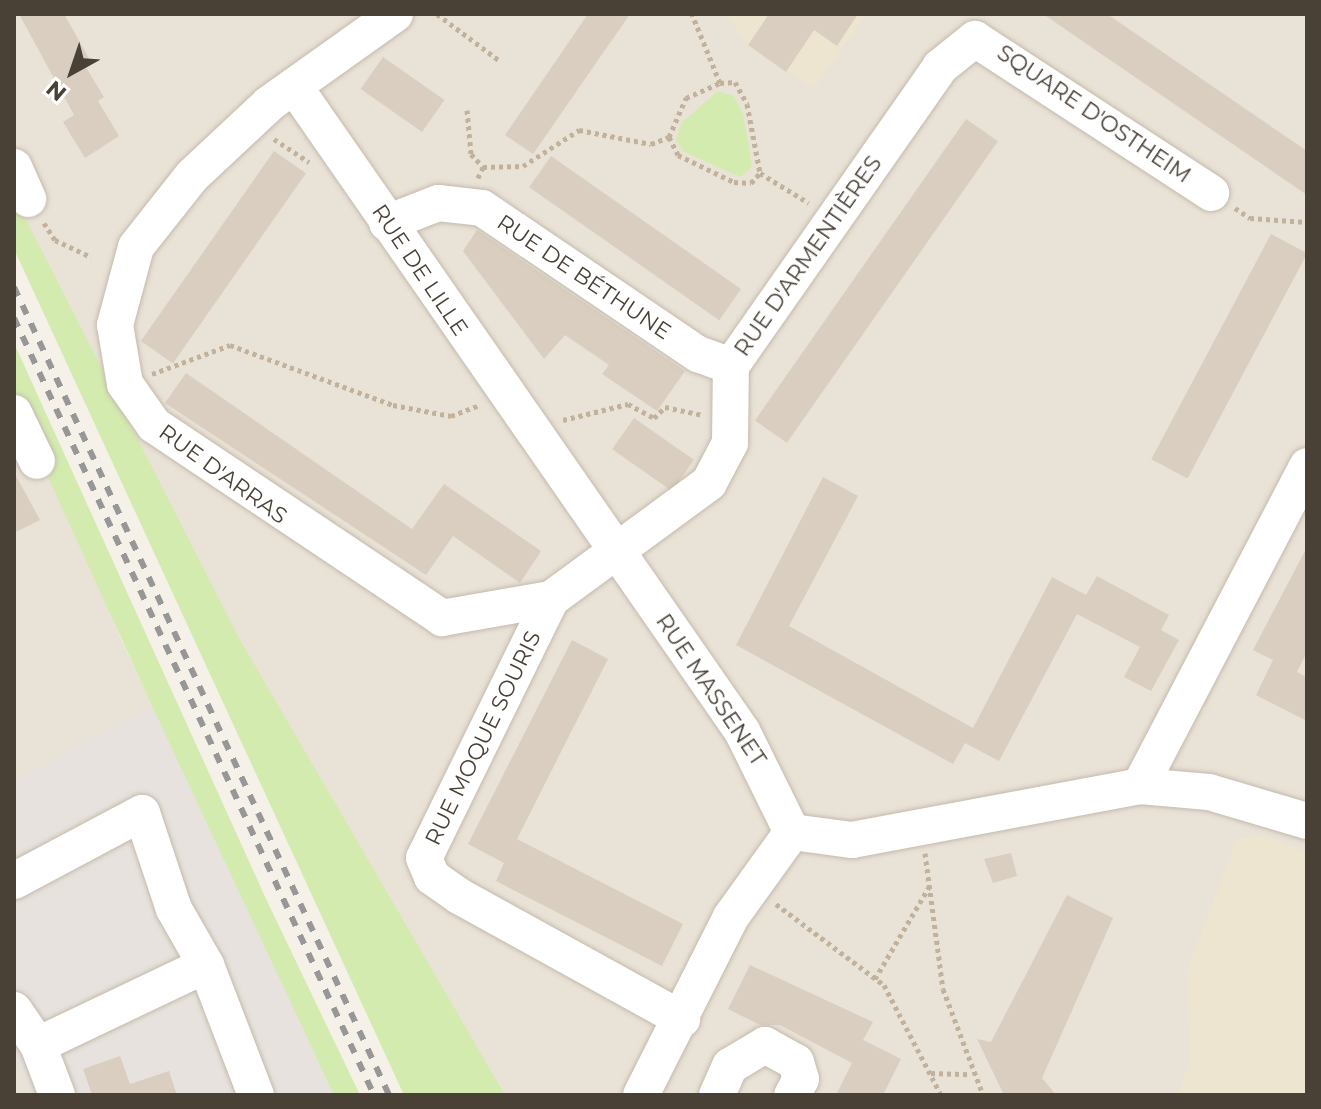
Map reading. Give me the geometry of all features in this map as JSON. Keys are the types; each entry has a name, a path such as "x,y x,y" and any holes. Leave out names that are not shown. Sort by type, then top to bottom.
{"street":[{"path":"294,86 395,14"},
{"name":"SQUARE D'OSTHEIM","path":"975,39 995,45 1211,193"},
{"name":"RUE D'ARMENTIÈRES","path":"619,554 709,483 730,443 731,366 940,67 975,39"},
{"name":"RUE DE LILLE","path":"294,86 619,554"},
{"name":"RUE D'ARRAS","path":"294,86 192,176 136,247 115,325 125,384 154,425 442,618 551,599 619,554"},
{"path":"14,167 28,199"},
{"name":"RUE DE BÉTHUNE","path":"387,223 438,203 482,208 698,354 731,366"},
{"path":"14,413 37,461"},
{"path":"1140,786 1307,466"},
{"name":"RUE MASSENET","path":"619,554 742,731 792,832"},
{"name":"RUE MOQUE SOURIS","path":"551,599 424,858 432,877 459,896 682,1019"},
{"path":"641,1095 731,917 792,832 852,840 1140,786 1209,792 1307,821"},
{"path":"14,881 142,813 174,909 206,965 256,1095"},
{"path":"38,1045 206,965"},
{"path":"14,1010 23,1033 38,1045 57,1095"},
{"path":"717,1095 730,1066 765,1045 796,1062 801,1079 792,1095"}],"path":[{"path":"437,14 500,61"},
{"path":"692,14 720,83"},
{"path":"467,110 471,154 483,167 523,166 579,130 651,144 669,137 686,98 720,83 735,82 747,104 760,173 834,219"},
{"path":"669,137 678,155 734,182 751,183 760,173"},
{"path":"463,206 483,167"},
{"path":"1211,193 1250,218 1307,222"},
{"path":"28,199 55,240 91,257"},
{"path":"125,384 230,345 393,405 451,416 502,389"},
{"path":"533,431 628,404 654,418 665,407 730,421"},
{"path":"924,828 943,989 969,1074 983,1095"},
{"path":"755,886 875,979 941,1095"},
{"path":"875,979 930,886"},
{"path":"931,1073 969,1074"}],"shaded area":[{"path":"14,14 1307,14 1307,1095 503,1095 128,466 14,206"},
{"path":"727,14 866,14 814,88 748,45"},
{"path":"14,380 58,474 120,637 335,1095 14,1095"},
{"path":"152,706 336,1095 29,1095 14,1053 14,781"},
{"path":"1265,835 1307,853 1307,1095 1178,1095 1190,1061 1187,971 1237,839"}],"green space":[{"path":"718,91 733,96 743,113 752,167 740,177 683,151 676,140 681,123"},
{"path":"14,196 239,638 505,1095 404,1095 14,249"},
{"path":"14,343 267,901 360,1095 334,1095 152,706 14,402"}],"building":[{"path":"19,14 64,14 90,60 84,64 104,97 98,101 119,136 85,158 63,122 74,115"},
{"path":"588,14 630,14 533,154 505,135"},
{"path":"769,14 858,14 837,46 814,30 786,72 748,45"},
{"path":"1043,14 1107,14 1307,151 1307,195"},
{"path":"383,57 444,100 422,132 361,89"},
{"path":"966,119 998,141 787,443 755,420"},
{"path":"274,151 306,173 173,363 141,341"},
{"path":"551,156 741,289 719,320 529,187"},
{"path":"477,230 685,371 657,411 602,374 609,365 565,335 544,359 463,251"},
{"path":"1271,234 1307,254 1187,478 1151,459"},
{"path":"186,373 412,529 444,484 541,551 520,583 453,536 426,575 165,403"},
{"path":"634,418 694,460 672,491 612,449"},
{"path":"14,472 40,520 14,533"},
{"path":"823,477 858,496 789,626 973,728 1052,577 1086,595 1097,576 1169,615 1161,630 1179,640 1151,691 1124,677 1140,647 1077,614 999,761 965,743 953,764 736,645"},
{"path":"1307,547 1307,652 1297,672 1307,677 1307,721 1256,695 1273,660 1253,650"},
{"path":"572,640 608,659 517,839 683,924 662,966 496,881 504,863 468,844"},
{"path":"1011,853 1017,876 993,883 984,859"},
{"path":"1067,895 1113,918 1042,1078 1056,1095 1004,1095 977,1039 991,1042"},
{"path":"750,965 873,1022 863,1040 901,1059 883,1095 836,1095 852,1063 780,1025 760,1025 728,1009"},
{"path":"120,1056 130,1084 169,1071 177,1095 92,1095 83,1069"}],"railway":[{"path":"14,287 389,1095"},
{"path":"14,318 374,1095"}]}
